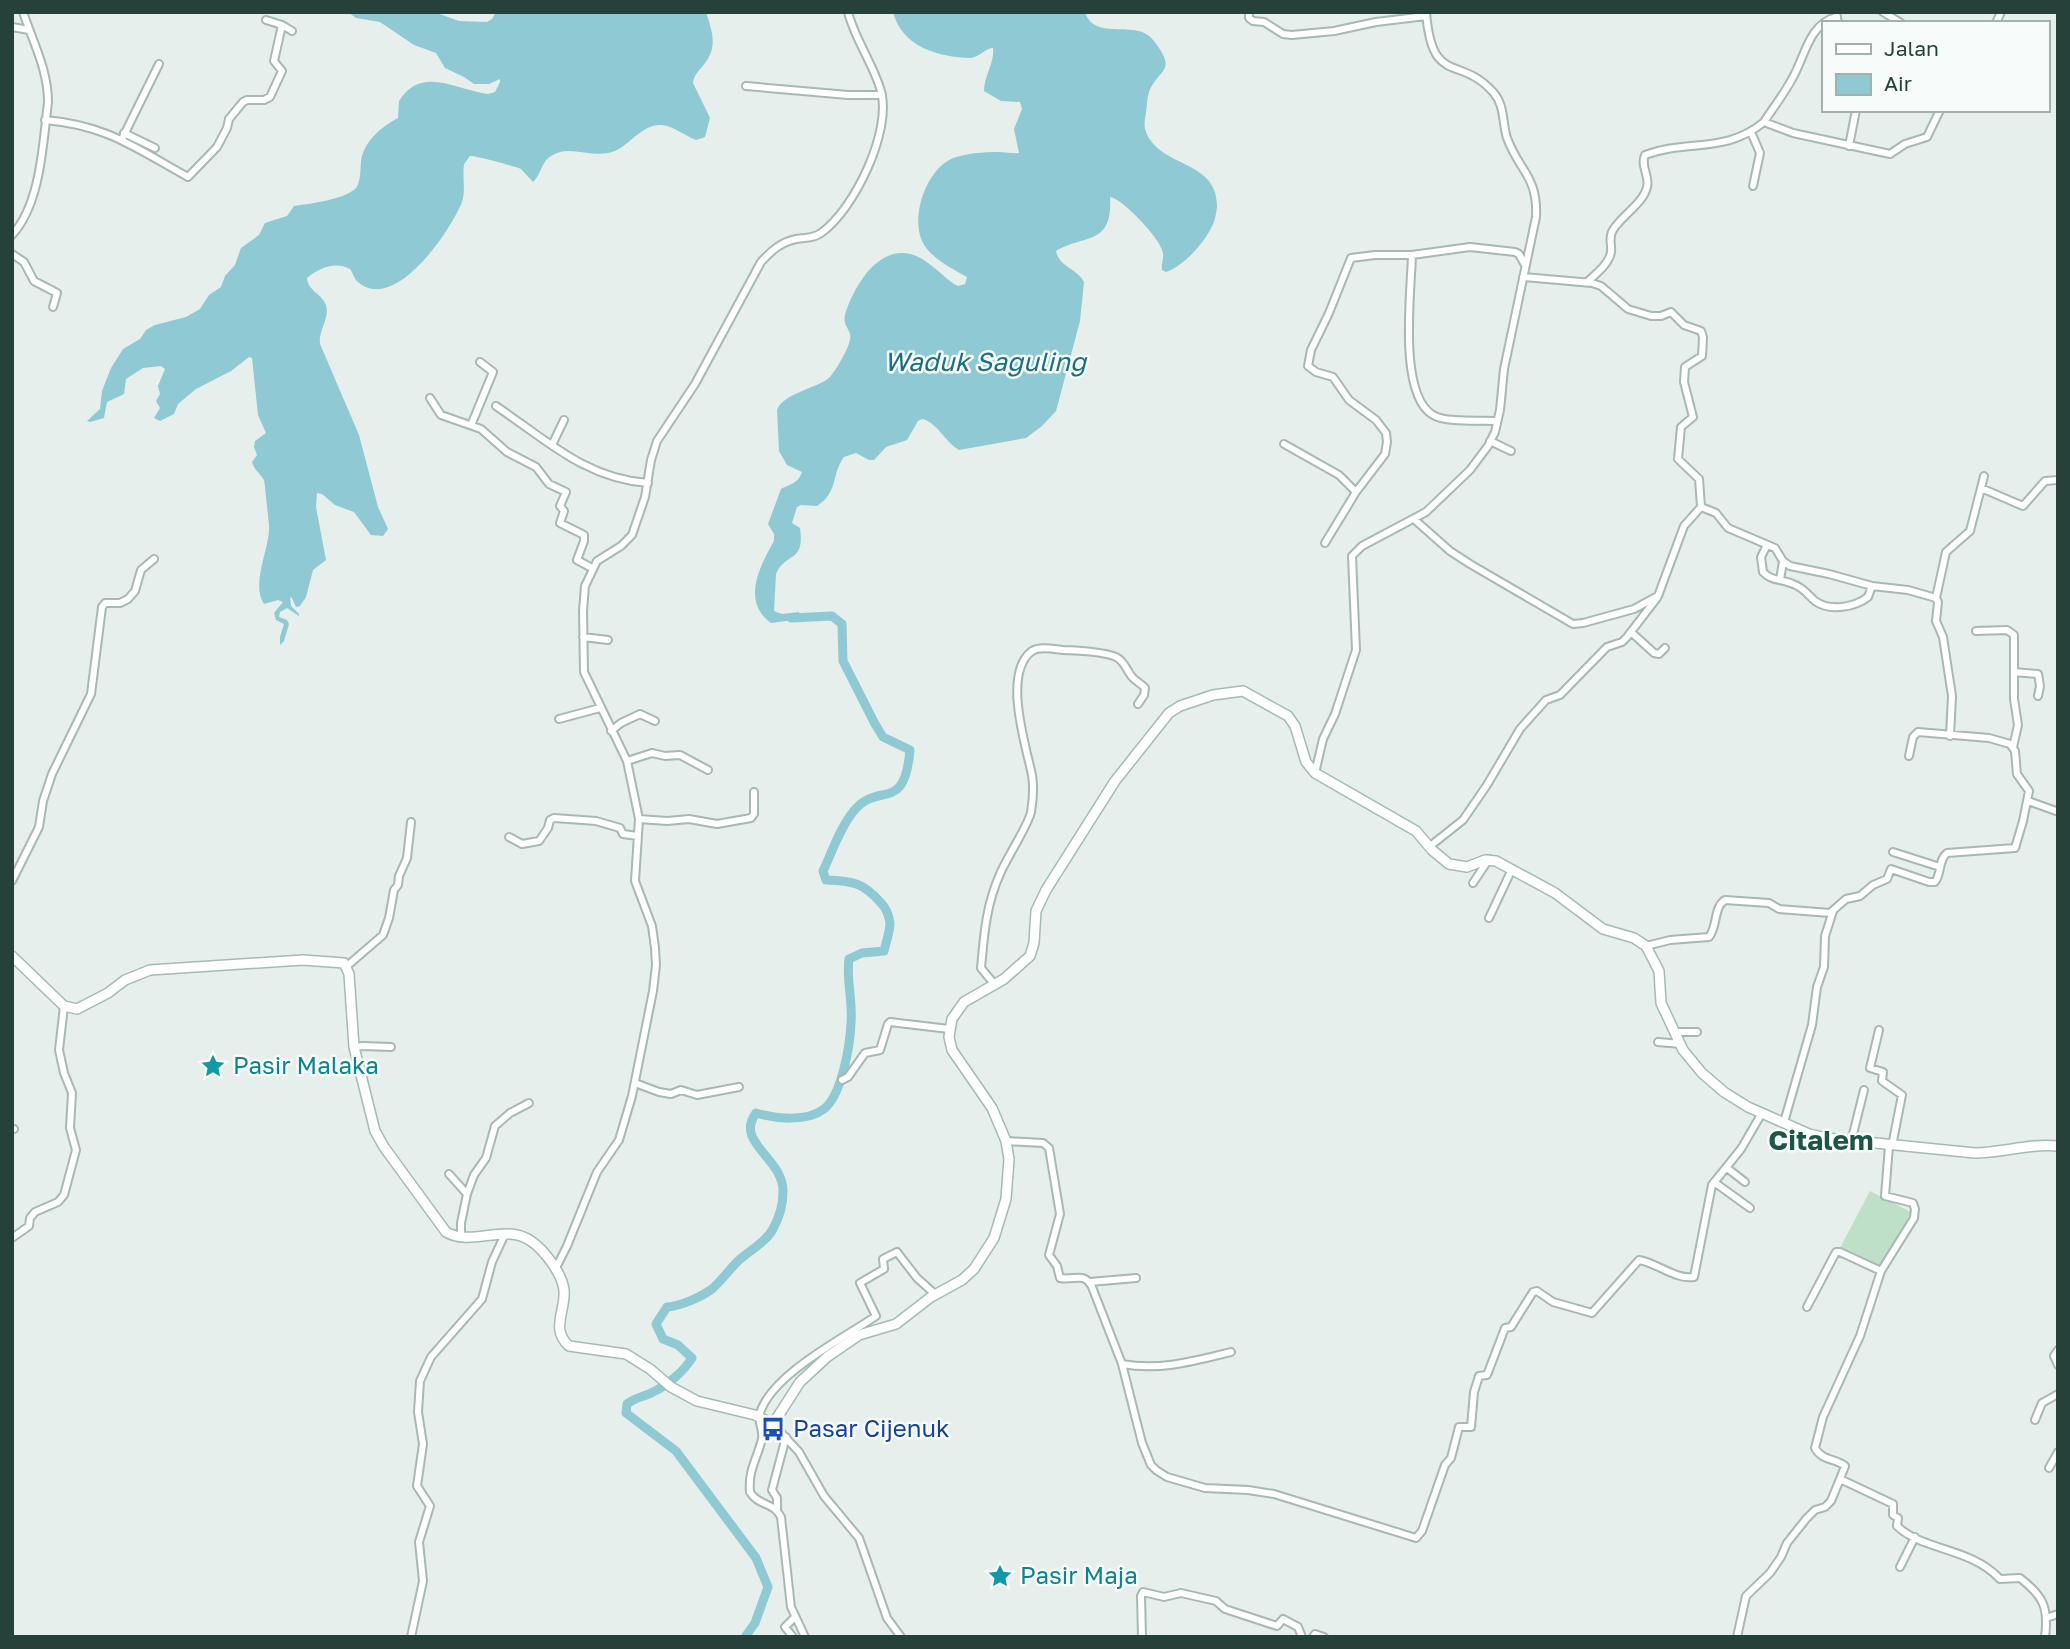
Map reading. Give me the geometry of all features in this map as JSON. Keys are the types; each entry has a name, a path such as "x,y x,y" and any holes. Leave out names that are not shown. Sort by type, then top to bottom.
{"main road":[{"path":"12,956 64,1006 77,1009 125,980 150,970 303,960 339,962 347,966 354,1047 370,1114 384,1147 446,1232 452,1236 505,1234 530,1240 542,1249 564,1290 558,1325 565,1343 575,1348 626,1354 666,1384 708,1405 758,1416 773,1424 794,1389 827,1357 847,1342 869,1331 896,1324 931,1290 968,1275 994,1238 1006,1199 1009,1159 1006,1141 992,1108 951,1050 949,1029 954,1014 960,1006 1025,963 1034,943 1036,911 1046,890 1115,781 1172,712 1213,695 1243,691 1288,716 1295,726 1306,762 1315,772 1416,831 1444,861 1454,866 1467,867 1489,859 1567,901 1603,929 1634,938 1646,946 1658,971 1661,1003 1681,1044 1702,1073 1724,1092 1762,1113 1809,1134 1851,1142 1975,1153 2058,1146"}],"street":[{"path":"12,235 26,217 35,189 46,120 48,88 23,12"},
{"path":"555,1270 575,1229 597,1172 619,1140 649,1018 656,965 652,926 635,881 639,819 626,761 584,672 585,586 592,568 604,555 631,538 660,436 695,384 761,262 775,248 788,241 818,235 845,208 864,174 881,124 882,95 870,59 848,12"},
{"path":"1249,12 1253,21 1264,22 1287,35 1334,31 1426,14 1430,39 1440,61 1449,68 1475,79 1496,96 1501,106 1508,139 1532,182 1537,202 1504,369 1497,421 1490,441 1470,470 1438,502 1415,520 1362,546 1353,554 1356,650 1335,714 1322,739 1315,772"},
{"path":"266,20 292,31"},
{"path":"1587,282 1609,260 1610,237 1614,228 1647,190 1648,181 1643,162 1645,155 1727,142 1751,132 1764,122 1793,78 1811,37 1822,24"},
{"path":"123,136 150,156 155,156 188,177 217,147 228,121 243,102 270,97 281,75 280,68 274,61 282,25"},
{"path":"12,27 29,30"},
{"path":"123,136 159,64"},
{"path":"746,86 848,95 882,95"},
{"path":"1849,146 1856,112"},
{"path":"1764,122 1793,133 1887,155 1927,137 1939,112"},
{"path":"46,120 79,124 157,146 150,156"},
{"path":"1751,132 1760,153 1753,186"},
{"path":"1325,544 1356,492 1385,454 1387,442 1386,433 1376,419 1349,400 1333,377 1309,368 1308,358 1349,260 1375,255 1412,255 1450,249 1491,249 1519,254 1525,265"},
{"path":"12,254 24,262 34,281 57,293 53,307"},
{"path":"1412,255 1410,366 1418,400 1431,415 1441,418 1497,421"},
{"path":"1429,846 1459,824 1471,810 1520,729 1546,700 1560,695 1607,647 1622,642 1631,632 1658,596 1684,526 1701,508 1699,479 1678,459 1681,427 1693,417 1684,382 1685,367 1702,356 1701,331 1684,325 1671,312 1655,316 1628,309 1601,286 1587,282 1523,277"},
{"path":"472,424 493,372 480,362"},
{"path":"430,398 446,418 472,424 507,452 536,467 550,484 567,492 560,506 564,512 559,523 584,535 577,560 592,568"},
{"path":"496,406 597,473 621,480 648,483"},
{"path":"551,445 564,420"},
{"path":"1490,441 1511,451"},
{"path":"1284,444 1339,475 1356,492"},
{"path":"1950,736 1952,696 1944,642 1936,621 1936,598 1946,552 1970,531 1984,476"},
{"path":"1981,488 2023,506 2045,481 2058,481"},
{"path":"1701,508 1716,513 1721,522 1733,531 1776,549 1783,561 1790,566 1936,598"},
{"path":"1415,520 1460,558 1534,599 1568,622 1583,623 1634,609 1658,596"},
{"path":"1767,545 1761,557 1763,572 1771,579 1793,583 1804,589 1818,603 1844,607 1864,600 1872,586"},
{"path":"12,881 39,827 43,801 52,774 91,694 102,607 105,603 120,603 128,599 135,591 141,570 154,559"},
{"path":"1780,580 1783,561"},
{"path":"1784,1122 1812,1025 1816,987 1824,967 1825,936 1833,911 1846,899 1860,896 1873,885 1887,879 1891,869 1932,882 1938,879 1943,856 1947,853 2015,848 2028,801 2028,788 2017,774 2013,747 2018,725 2014,699 2013,633 2007,630 1976,631"},
{"path":"1631,632 1655,653 1659,654 1665,648"},
{"path":"583,637 608,640"},
{"path":"995,985 981,968 986,913 1003,867 1029,820 1032,800 1032,773 1019,707 1019,672 1029,653 1038,649 1071,650 1115,657 1123,663 1133,678 1144,686 1144,695 1138,704"},
{"path":"2014,672 2038,674 2038,696"},
{"path":"559,719 600,708"},
{"path":"611,731 640,714 655,721"},
{"path":"1909,756 1916,733 2002,740 2013,747"},
{"path":"626,761 652,753 664,757 682,755 687,761 708,770"},
{"path":"639,819 689,819 717,824 748,818 754,814 754,792"},
{"path":"2028,801 2056,811"},
{"path":"509,837 522,844 539,841 553,818 596,821 620,828 623,834 638,836"},
{"path":"347,966 383,934 394,890 407,858 411,822"},
{"path":"1893,852 1940,867"},
{"path":"1473,883 1489,859"},
{"path":"1489,918 1512,869"},
{"path":"1646,946 1671,940 1709,937 1713,933 1719,906 1725,900 1769,903 1779,909 1833,911"},
{"path":"12,1238 29,1226 33,1214 58,1202 64,1195 75,1158 76,1144 70,1128 72,1093 64,1073 60,1050 64,1006"},
{"path":"842,1080 848,1077 865,1053 880,1051 890,1022 949,1029"},
{"path":"1737,1637 1745,1596 1770,1573 1781,1558 1787,1543 1806,1519 1831,1501 1845,1466 1840,1462 1828,1460 1816,1451 1817,1434 1860,1336 1881,1271 1910,1228 1915,1209 1913,1203 1885,1196 1890,1146 1902,1095 1882,1081 1883,1072 1870,1068 1879,1030"},
{"path":"1674,1032 1697,1032"},
{"path":"1658,1042 1681,1044"},
{"path":"354,1047 391,1047"},
{"path":"635,1083 659,1092 671,1094 681,1090 696,1095 739,1087"},
{"path":"1851,1142 1864,1090"},
{"path":"461,1236 467,1194 474,1175 486,1158 495,1126 528,1103"},
{"path":"1006,1141 1043,1143 1048,1146 1060,1214 1049,1255 1057,1266 1060,1278 1082,1277 1090,1282 1122,1364 1142,1443 1156,1471 1205,1488 1274,1494 1418,1537 1440,1475 1450,1460 1459,1427 1471,1427 1474,1392 1479,1376 1487,1376 1506,1328 1511,1327 1532,1292 1537,1291 1553,1301 1592,1313 1639,1260 1692,1278 1711,1188 1741,1149 1762,1113"},
{"path":"1727,1168 1745,1182"},
{"path":"449,1174 467,1194"},
{"path":"1714,1182 1751,1208"},
{"path":"411,1637 423,1577 419,1546 430,1506 418,1489 417,1482 423,1444 418,1412 420,1381 432,1357 482,1298 492,1262 505,1234"},
{"path":"802,1635 795,1617 787,1573 781,1517 771,1505 758,1501 750,1492 752,1464 762,1437 758,1416 767,1398 784,1380 837,1338 876,1316 860,1283 884,1269 883,1259 897,1252 917,1278 931,1290"},
{"path":"1807,1307 1836,1252 1881,1271"},
{"path":"1090,1282 1136,1278"},
{"path":"2058,1350 2053,1356 2058,1366"},
{"path":"1122,1364 1148,1368 1165,1367 1231,1352"},
{"path":"2035,1420 2042,1403 2058,1394"},
{"path":"773,1424 799,1452 824,1496 859,1538 887,1618 901,1637"},
{"path":"777,1510 777,1498 772,1490 786,1437"},
{"path":"2049,1468 2058,1452"},
{"path":"1840,1479 1894,1504 1893,1515 1898,1518 1898,1526 1915,1537 1970,1557 1990,1569 2000,1579 2020,1578 2041,1597 2046,1618 2045,1637"},
{"path":"1900,1567 1915,1537"},
{"path":"1142,1637 1143,1592 1164,1597 1181,1593 1216,1601 1225,1609 1277,1626 1283,1619 1298,1627 1302,1637"},
{"path":"2046,1618 2058,1614"},
{"path":"793,1637 785,1627 795,1617"},
{"path":"1313,1637 1315,1634 1324,1637"}],"green space":[{"path":"1870,1191 1911,1212 1881,1269 1840,1248"}],"water":[{"path":"348,12 434,12 459,21 487,22 496,12 706,12 713,44 709,57 693,83 710,118 705,137 696,140 662,125 648,128 615,151 598,154 558,152 543,165 533,182 521,169 470,156 464,164 463,197 456,215 434,248 404,278 388,287 373,289 358,282 350,269 333,266 317,271 307,278 310,286 326,305 320,344 359,435 378,507 388,529 383,536 371,535 354,512 335,505 317,493 316,507 326,560 313,570 306,597 300,606 296,607 290,597 291,606 299,616 287,608 280,612 279,617 287,620 289,624 284,641 280,645 284,624 276,620 274,613 283,602 278,600 264,604 259,586 269,524 264,480 252,462 257,455 255,441 266,433 258,415 252,358 249,357 231,371 196,389 178,404 174,414 160,421 154,418 160,408 156,401 160,394 158,386 165,369 161,366 143,368 126,379 124,394 107,402 104,418 87,421 100,409 102,391 111,368 123,349 140,339 146,330 155,325 186,317 200,309 209,295 221,287 225,276 235,265 241,248 259,235 265,223 287,216 294,206 336,198 356,188 365,148 379,131 398,118 399,101 408,90 418,84 440,82 476,92 495,92 500,79 489,84 474,84 445,68 436,53 414,45 380,22 356,18"},
{"name":"Waduk Saguling","path":"893,12 1085,12 1090,21 1098,26 1147,34 1161,51 1166,64 1149,92 1145,129 1161,151 1198,171 1208,180 1215,191 1216,214 1211,229 1196,250 1185,261 1166,272 1162,270 1163,253 1156,239 1132,212 1110,197 1110,213 1102,231 1056,251 1061,261 1084,282 1080,321 1056,411 1026,438 959,450 932,424 922,419 907,440 886,447 874,460 856,453 844,457 832,489 824,501 817,506 797,507 792,523 800,528 800,547 776,574 774,611 782,614 799,612 801,619 771,623 762,614 755,594 759,572 774,541 774,534 768,524 781,489 796,481 802,472 787,465 779,451 777,410 787,399 825,381 836,369 847,350 850,338 845,321 849,304 868,271 887,256 898,253 916,256 954,284 965,284 967,277 936,258 921,239 919,213 926,187 941,166 956,157 981,153 1019,153 1014,129 1022,109 1020,102 1001,101 984,91 993,48 971,58 934,52 913,42 904,34"}],"waterway":[{"path":"745,1637 755,1623 768,1587 756,1558 676,1451 626,1413 627,1404 664,1386 680,1373 692,1358 678,1345 663,1339 656,1324 667,1307 691,1301 712,1289 773,1229 782,1202 781,1180 755,1142 751,1124 756,1113 800,1118 817,1113 830,1102 844,1069 849,1044 849,959 862,953 884,951 889,933 888,915 875,896 856,884 826,880 823,871 853,812 872,798 896,790 902,783 910,750 883,737 875,724 843,661 842,624 832,616 791,618"}],"place":[{"name":"Pasir Malaka","path":"213,1066"},
{"name":"Pasar Cijenuk","path":"773,1429"},
{"name":"Pasir Maja","path":"1000,1576"}],"district":[{"name":"Citalem","path":"1821,1140"}]}
